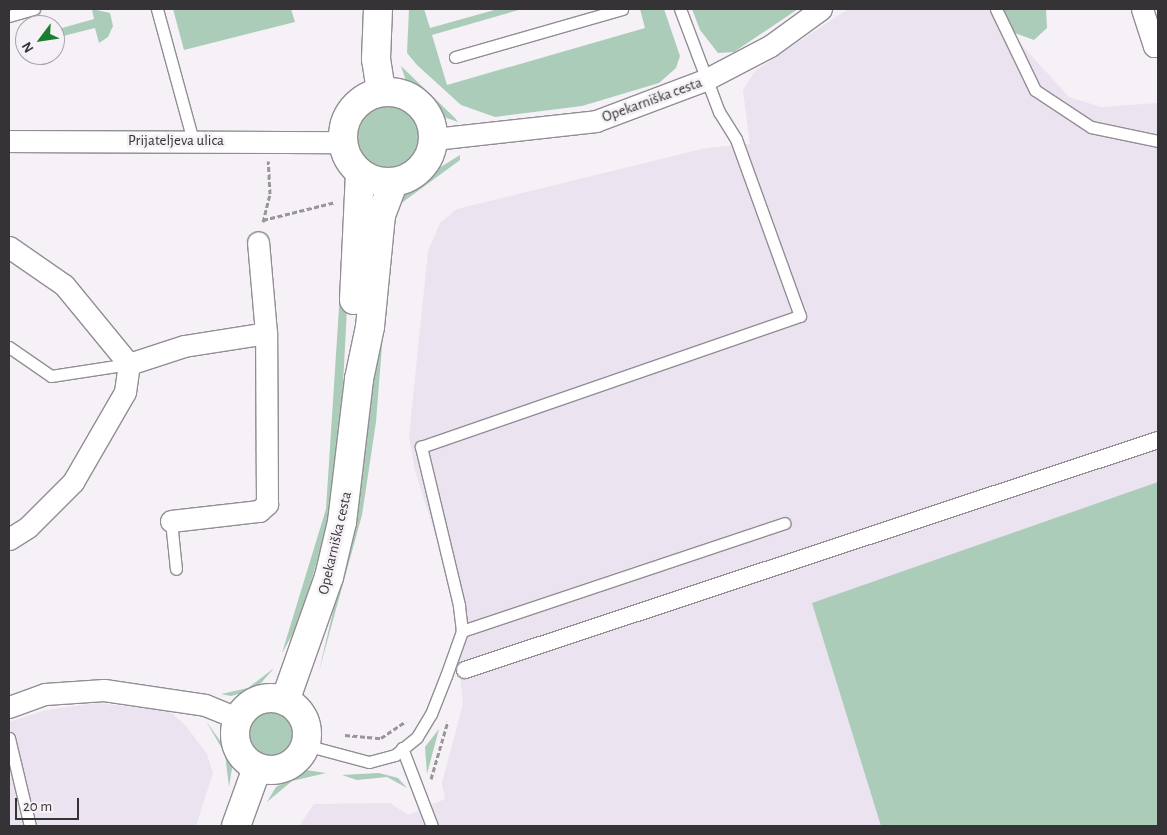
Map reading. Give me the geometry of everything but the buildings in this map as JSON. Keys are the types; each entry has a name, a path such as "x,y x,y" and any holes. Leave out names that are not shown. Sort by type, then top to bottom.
{"street":[{"path":"378,9 376,59 381,92"},
{"name":"Opekarniška cesta","path":"434,140 596,121 705,80 770,46 821,9"},
{"path":"1142,9 1154,46 1158,45"},
{"path":"359,379 352,326 360,173 343,142 352,109 381,92 405,95 419,103 432,123 434,140 425,165 411,177 393,183 379,182 360,173"},
{"name":"Prijateljeva ulica","path":"9,142 193,141 313,145 343,142"},
{"path":"359,379 370,327 381,215 393,183"},
{"path":"171,521 258,511 267,504 266,332 258,242"},
{"path":"9,247 64,285 129,364 125,392 73,482 28,527 9,539"},
{"path":"129,364 184,346 266,332"},
{"name":"Opekarniška cesta","path":"285,701 326,585 342,522 359,379"},
{"path":"465,670 1158,440"},
{"path":"9,708 45,694 104,690 205,705 238,718"},
{"path":"285,701 302,714 306,745 286,767 258,768 240,753 235,736 238,718 253,702 285,701"},
{"path":"236,826 258,768"}],"lane":[{"path":"9,16 34,9"},
{"path":"157,9 193,141"},
{"path":"455,57 622,9"},
{"path":"306,745 369,762 402,748 431,714 462,631 452,566 421,447 800,316 736,139 705,80 680,9"},
{"path":"996,9 1035,90 1091,126 1158,141"},
{"path":"9,347 51,376 129,364"},
{"path":"171,521 176,569"},
{"path":"462,631 692,557 784,523"},
{"path":"9,738 30,826"},
{"path":"402,748 432,826"}],"path":[{"path":"258,242 270,194 268,159"},
{"path":"263,220 346,199"},
{"path":"420,791 431,780 449,716"},
{"path":"345,735 381,738 409,718"}],"shaded area":[{"path":"848,9 1001,9 1009,31 1069,97 1101,107 1158,103 1158,826 299,826 314,804 390,803 408,815 445,799 442,783 463,704 451,584 415,471 409,436 428,251 440,223 457,209 706,148 750,144 743,90 755,71"},
{"path":"97,703 169,711 186,726 207,754 213,773 196,826 9,826 9,722 46,710"}],"green space":[{"path":"92,9 110,13 113,26 108,37 99,43 95,28 65,36 65,27 94,19"},
{"path":"173,9 291,9 295,22 184,50"},
{"path":"409,9 424,9 430,28 498,9 522,9 432,35 447,85 645,28 640,9 664,9 680,56 676,68 659,83 582,106 495,117 461,105 417,65 407,53"},
{"path":"692,9 798,9 734,52 718,53 700,30"},
{"path":"1001,9 1046,9 1047,28 1034,40 1009,31"},
{"path":"401,66 458,122 441,116 406,81"},
{"path":"389,106 406,111 411,115 415,120 420,137 415,154 411,159 406,163 389,168 372,163 367,159 363,154 358,137 363,120 367,115 372,111"},
{"path":"460,155 460,160 392,210 402,191"},
{"path":"344,230 351,231 340,443 332,510 299,623 282,653 326,509"},
{"path":"391,231 376,422 362,515 319,671 357,510"},
{"path":"1158,482 1158,826 881,826 812,603"},
{"path":"274,668 256,689 231,696 221,694 248,688"},
{"path":"272,708 282,710 290,715 295,723 297,733 295,743 290,751 282,756 272,758 262,756 254,751 249,743 247,733 249,723 254,715 262,710"},
{"path":"206,721 228,752 232,768 229,787 225,754"},
{"path":"439,729 427,774 425,747"},
{"path":"306,770 326,773 292,781 267,802 276,787"},
{"path":"379,773 398,778 407,788 387,777 357,780 342,775"}]}
